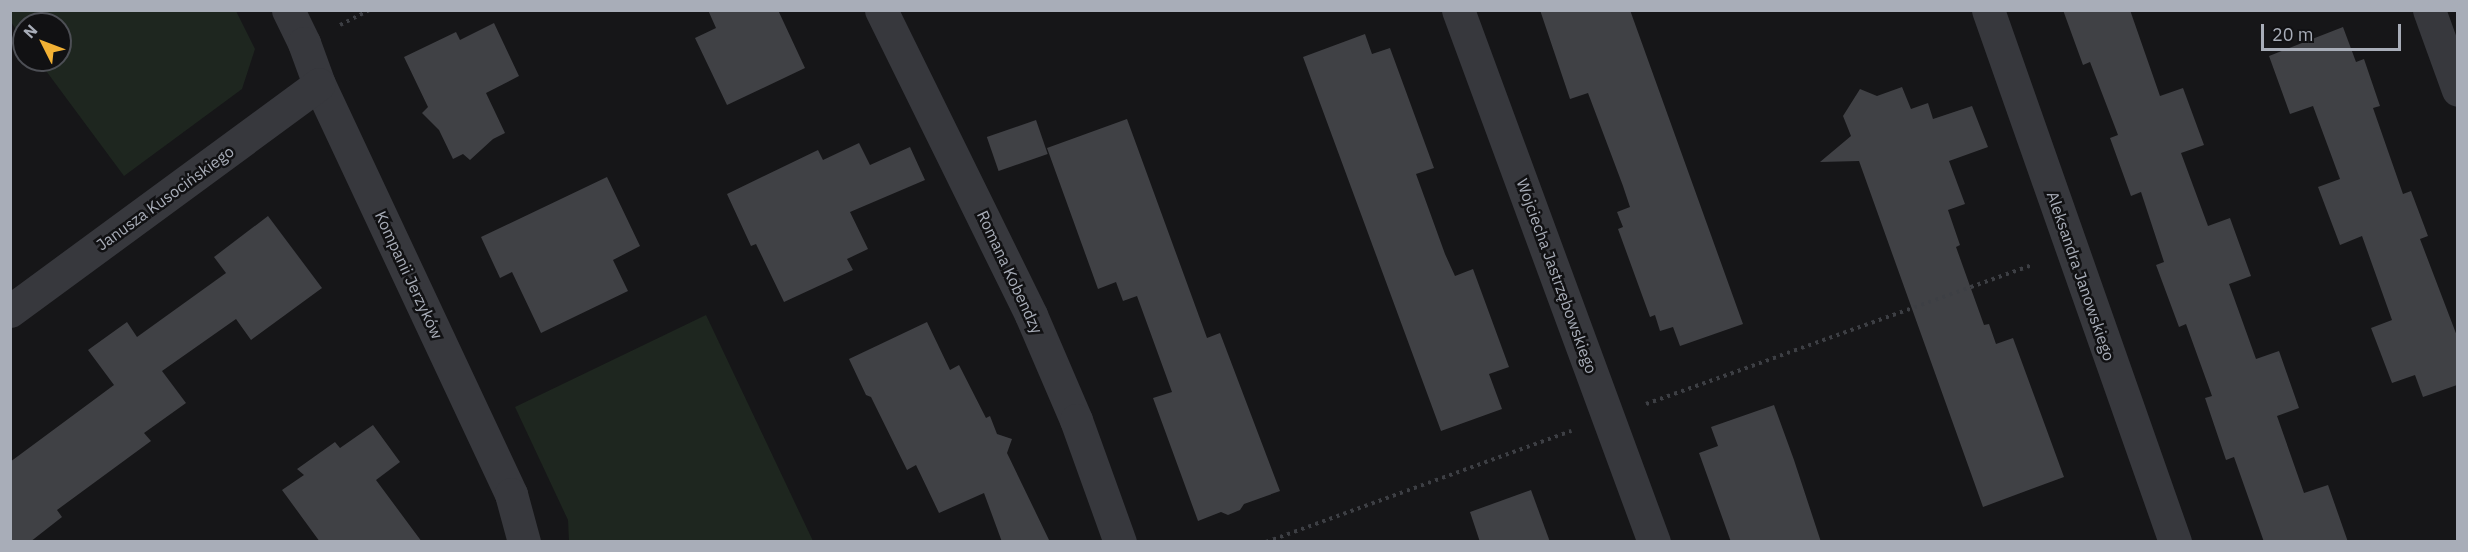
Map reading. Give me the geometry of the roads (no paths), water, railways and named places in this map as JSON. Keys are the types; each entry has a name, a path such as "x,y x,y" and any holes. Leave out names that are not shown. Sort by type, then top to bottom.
{"street":[{"name":"Kompanii Jerzyków","path":"288,10 304,43 319,84 511,494 524,542"},
{"name":"Romana Kobendzy","path":"881,10 1031,315 1076,420 1120,542"},
{"name":"Wojciecha Jastrzębowskiego","path":"1458,10 1610,417 1654,542"},
{"name":"Aleksandra Janowskiego","path":"1988,10 2175,542"},
{"path":"2429,10 2457,90"},
{"name":"Janusza Kusocińskiego","path":"10,311 319,84"}]}
